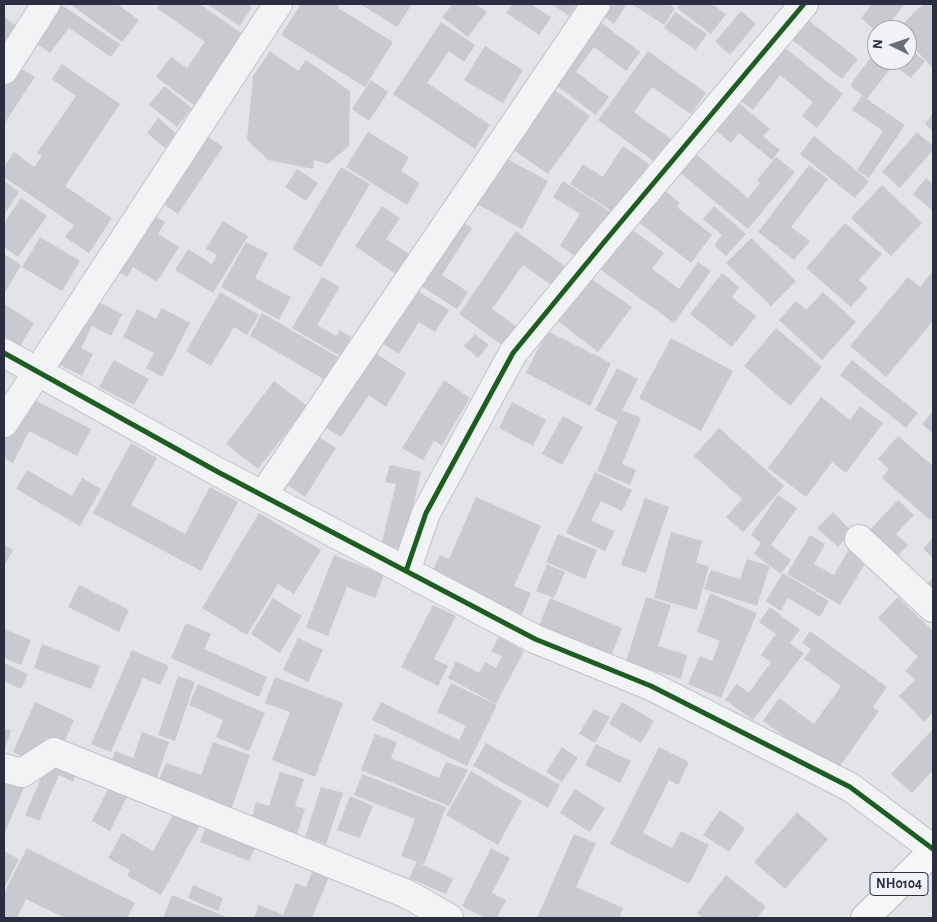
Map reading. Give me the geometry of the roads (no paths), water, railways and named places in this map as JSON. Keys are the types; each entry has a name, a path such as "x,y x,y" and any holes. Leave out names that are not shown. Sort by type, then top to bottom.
{"highway":[{"name":"NH0104","path":"865,918 933,850"}],"street":[{"path":"4,70 46,4"},
{"path":"4,423 278,4"},
{"path":"263,495 596,4"},
{"path":"406,571 426,513 514,353 605,241 804,4"},
{"path":"4,353 263,495 535,639 651,686 850,787 933,850"},
{"path":"859,539 933,608"},
{"path":"4,768 22,773 54,752 407,894 450,918"}]}
